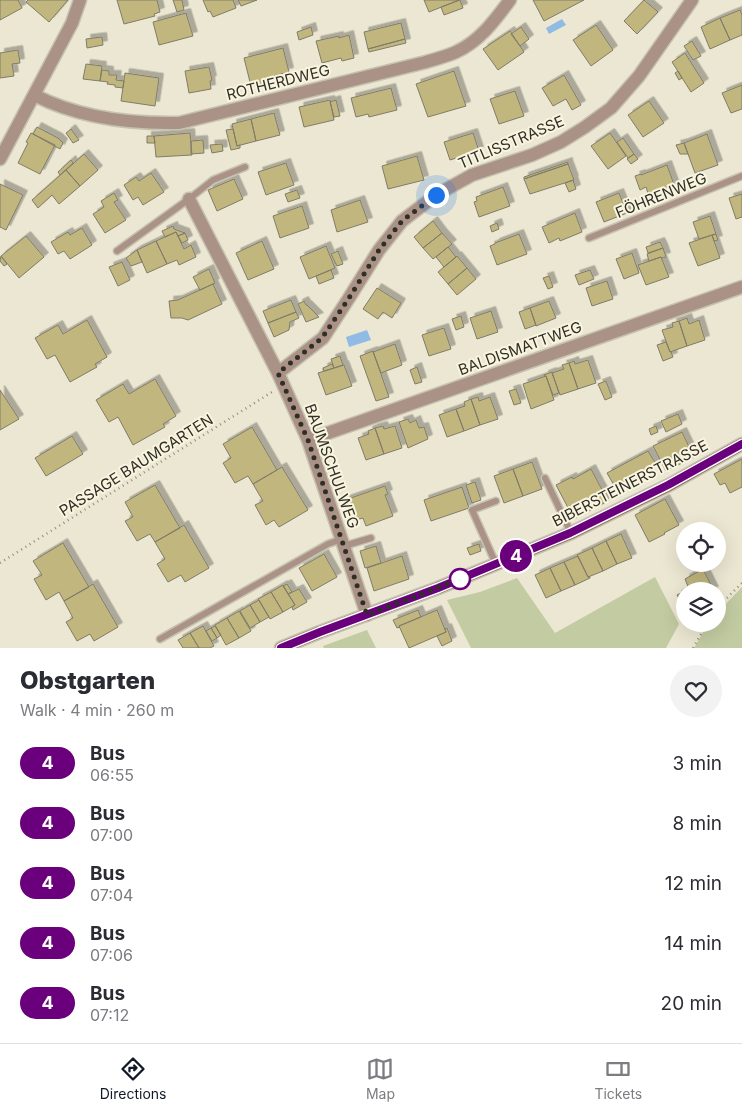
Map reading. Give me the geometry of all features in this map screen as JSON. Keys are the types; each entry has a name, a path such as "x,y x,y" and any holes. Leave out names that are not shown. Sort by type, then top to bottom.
{"main road":[{"name":"BIBERSTEINERSTRASSE","path":"281,648 570,533 668,485 742,444"}],"street":[{"path":"0,159 72,23 80,0"},
{"name":"ROTHERDWEG","path":"34,96 77,112 110,120 179,123 426,62 456,52 480,37 510,0"},
{"name":"TITLISSTRASSE","path":"278,373 322,338 379,250 402,221 436,195 472,175 561,142 611,108 639,76 692,0"},
{"name":"BAUMSCHULWEG","path":"189,199 284,385 308,440 367,615"},
{"name":"BALDISMATTWEG","path":"308,440 742,287"}],"lane":[{"path":"117,251 213,180 245,167"},
{"name":"FÖHRENWEG","path":"589,238 742,176"},
{"path":"545,478 570,533"},
{"path":"496,501 472,510 496,564"},
{"path":"160,639 328,544 371,538"}],"path":[{"name":"PASSAGE BAUMGARTEN","path":"0,563 284,385"},
{"path":"726,599 742,583"},
{"path":"693,648 703,632"}],"green space":[{"path":"655,577 676,618 676,630 666,648 471,648 447,600 480,592 517,578 555,633"},
{"path":"742,587 742,648 694,648 703,632 726,632 726,604"},
{"path":"367,630 376,648 324,648 323,646"}],"water":[{"path":"562,19 566,25 549,34 546,28"},
{"path":"367,330 371,340 349,347 346,337"}],"building":[{"path":"0,0 18,0 22,8 0,20"},
{"path":"28,0 68,0 49,22 26,2"},
{"path":"117,0 157,0 160,12 154,14 155,16 124,24"},
{"path":"173,0 182,0 184,10 177,12"},
{"path":"203,0 233,0 236,8 213,17 210,11 208,12"},
{"path":"238,0 257,0 241,6"},
{"path":"424,0 459,0 429,12"},
{"path":"460,0 463,8 444,15 441,7"},
{"path":"533,0 584,0 544,21"},
{"path":"644,0 658,12 637,34 624,21"},
{"path":"740,10 742,15 742,35 730,40 720,18"},
{"path":"186,13 193,36 159,45 153,22"},
{"path":"720,18 730,40 710,49 701,27"},
{"path":"401,23 405,39 368,49 364,32"},
{"path":"596,25 613,50 591,66 573,40"},
{"path":"311,27 313,35 299,40 297,32"},
{"path":"521,27 529,39 520,46 511,34"},
{"path":"510,31 524,52 498,70 483,49"},
{"path":"349,35 354,58 342,61 341,58 322,63 316,41"},
{"path":"102,37 103,45 87,48 86,39"},
{"path":"405,39 406,43 369,52 368,49"},
{"path":"692,41 701,56 693,60 684,46"},
{"path":"283,48 289,72 273,76 274,80 251,86 244,58"},
{"path":"18,50 20,63 12,64 14,76 0,78 0,53"},
{"path":"685,53 704,83 691,92 672,62"},
{"path":"86,64 102,66 100,81 83,79"},
{"path":"209,67 212,80 210,81 211,89 189,93 185,71"},
{"path":"102,70 109,71 109,75 117,75 116,80 124,81 123,88 100,81"},
{"path":"454,71 466,106 428,117 416,84"},
{"path":"678,71 682,78 679,80 675,73"},
{"path":"125,73 159,78 155,106 121,101"},
{"path":"564,75 581,105 572,110 566,99 553,106 542,88"},
{"path":"742,85 742,109 731,113 722,93"},
{"path":"391,88 397,110 369,117 368,114 356,117 351,98"},
{"path":"515,91 524,116 499,124 490,99"},
{"path":"330,100 334,120 304,127 299,107"},
{"path":"336,100 340,116 334,117 330,102"},
{"path":"649,101 664,123 643,137 628,115"},
{"path":"274,113 280,135 256,141 251,119"},
{"path":"251,119 256,141 237,146 232,124"},
{"path":"37,127 58,138 63,143 60,149 33,134"},
{"path":"71,129 79,140 73,143 66,133"},
{"path":"233,129 237,146 240,145 240,148 231,150 226,130"},
{"path":"31,133 55,145 40,174 18,163"},
{"path":"190,133 192,155 156,157 154,136"},
{"path":"473,133 479,151 450,160 444,142"},
{"path":"610,133 626,156 608,169 591,146"},
{"path":"707,134 718,165 695,173 684,143"},
{"path":"147,136 154,136 155,143 147,143"},
{"path":"623,138 634,154 628,158 617,142"},
{"path":"203,140 204,153 191,154 191,141"},
{"path":"684,143 688,154 680,154 676,145"},
{"path":"222,144 223,151 212,153 210,145"},
{"path":"84,154 98,170 80,186 66,170"},
{"path":"634,154 638,159 631,164 627,159"},
{"path":"417,156 424,180 388,189 382,166"},
{"path":"71,160 73,163 60,175 58,172"},
{"path":"568,162 568,164 524,179 524,177"},
{"path":"286,163 294,185 266,195 258,172"},
{"path":"568,164 574,180 530,194 524,179"},
{"path":"667,165 676,190 650,200 646,187 640,190 635,176"},
{"path":"66,170 80,186 59,204 52,195 38,208 32,200"},
{"path":"151,173 164,192 143,205 138,197 133,200 124,185 136,177 139,181"},
{"path":"234,179 243,199 217,211 208,190"},
{"path":"573,180 576,189 569,192 565,183"},
{"path":"0,184 23,195 6,230 0,227"},
{"path":"503,187 510,206 479,217 474,202 477,201 476,197"},
{"path":"297,190 300,198 288,202 285,194"},
{"path":"114,193 118,200 114,202 126,220 105,233 93,214 104,207 101,201"},
{"path":"619,193 627,213 604,222 596,202"},
{"path":"742,194 742,217 736,219 729,198"},
{"path":"360,200 368,222 337,232 331,210"},
{"path":"302,206 309,228 280,238 273,216"},
{"path":"575,213 582,232 560,241 559,238 549,243 542,227"},
{"path":"710,216 716,234 699,239 693,222"},
{"path":"433,221 442,233 423,248 414,237"},
{"path":"497,223 499,229 492,232 490,226"},
{"path":"173,226 174,229 185,233 178,236 176,232 165,237 162,231"},
{"path":"82,228 92,245 70,259 64,251 58,254 51,242 68,232 70,235"},
{"path":"176,232 184,249 191,245 196,257 179,265 177,260 167,264 156,241"},
{"path":"185,233 188,240 182,243 178,236"},
{"path":"442,233 452,244 433,259 423,248"},
{"path":"519,234 527,254 497,265 490,246"},
{"path":"716,234 718,240 714,241 712,235"},
{"path":"712,235 720,258 698,266 689,243"},
{"path":"26,236 44,257 19,278 1,256"},
{"path":"156,241 167,264 147,273 137,250"},
{"path":"262,241 274,269 248,280 236,253"},
{"path":"660,242 663,248 648,253 646,247"},
{"path":"326,246 335,268 309,279 300,257"},
{"path":"448,247 456,257 444,267 436,257"},
{"path":"663,248 666,257 649,261 647,254"},
{"path":"137,250 142,262 131,266 126,258"},
{"path":"338,251 343,264 337,266 331,254"},
{"path":"632,253 639,273 624,279 616,259"},
{"path":"1,256 7,264 4,266 0,261"},
{"path":"457,256 467,268 448,284 438,272"},
{"path":"661,257 669,277 646,285 638,265"},
{"path":"122,262 130,280 118,286 109,267"},
{"path":"467,268 476,279 457,295 448,284"},
{"path":"209,269 215,283 200,290 193,277"},
{"path":"331,270 334,278 319,284 316,276"},
{"path":"590,270 594,279 579,285 575,275"},
{"path":"549,276 553,287 548,289 543,278"},
{"path":"607,281 613,299 592,306 586,288"},
{"path":"213,284 222,304 188,320 171,318 169,301 178,300"},
{"path":"377,288 401,303 392,318 383,312 378,319 363,309"},
{"path":"291,300 296,312 268,323 263,311"},
{"path":"304,301 319,317 306,322 298,304"},
{"path":"549,301 556,318 536,326 530,308"},
{"path":"530,308 536,325 525,329 519,312"},
{"path":"491,311 498,332 477,339 470,318"},
{"path":"296,312 299,318 290,322 289,330 274,337 268,323"},
{"path":"461,316 464,327 456,330 452,319"},
{"path":"687,318 689,324 699,320 705,340 687,346 679,321"},
{"path":"87,320 107,357 95,364 97,367 70,382 55,355 47,359 35,338 58,325 63,334"},
{"path":"679,321 687,346 670,352 662,330 673,327 672,323"},
{"path":"444,328 451,349 429,356 422,335"},
{"path":"666,342 673,357 663,361 657,345"},
{"path":"395,344 402,365 381,373 373,352"},
{"path":"373,351 389,397 376,401 360,356"},
{"path":"340,356 343,365 334,368 331,359"},
{"path":"588,360 596,383 578,389 569,363 574,361 575,364"},
{"path":"569,363 578,389 560,395 552,373 564,369 562,365"},
{"path":"332,364 334,368 324,371 323,368"},
{"path":"344,365 352,386 326,395 318,373"},
{"path":"417,367 422,382 415,384 410,370"},
{"path":"552,372 559,393 553,395 546,376 544,376"},
{"path":"546,376 554,400 531,409 523,384"},
{"path":"155,379 176,416 163,424 165,427 133,445 118,417 109,422 96,400 123,384 129,394"},
{"path":"606,381 612,397 605,400 598,384"},
{"path":"516,389 521,403 514,405 509,391"},
{"path":"0,390 19,419 0,430"},
{"path":"478,397 479,401 490,397 498,419 480,425 471,399"},
{"path":"471,399 480,425 464,431 456,409 465,406 464,402"},
{"path":"456,409 464,431 447,437 439,415"},
{"path":"678,414 682,424 666,432 661,421"},
{"path":"408,419 410,423 416,420 419,428 424,427 428,439 408,448 399,422"},
{"path":"383,426 384,429 395,426 402,448 384,454 375,428"},
{"path":"656,426 658,432 651,435 649,429"},
{"path":"252,427 277,470 253,484 248,476 235,483 223,463 231,458 223,444"},
{"path":"375,428 384,454 366,460 358,438 369,434 368,431"},
{"path":"682,432 694,457 666,471 653,446"},
{"path":"72,436 83,454 46,476 35,458"},
{"path":"648,451 656,464 615,487 607,473"},
{"path":"742,459 742,487 730,493 725,483 720,485 714,474"},
{"path":"532,462 542,489 523,496 513,469"},
{"path":"282,467 308,510 279,527 274,520 266,525 255,505 263,501 253,484"},
{"path":"513,469 523,496 504,503 494,476"},
{"path":"591,469 608,501 574,519 556,485 572,477 573,479"},
{"path":"475,482 481,500 472,503 466,485"},
{"path":"155,485 180,528 155,542 150,534 137,541 125,521 133,517 125,502"},
{"path":"385,486 388,494 385,495 393,516 366,526 363,518 353,521 345,500"},
{"path":"462,487 469,508 431,521 424,500"},
{"path":"665,499 677,522 676,527 649,542 635,515"},
{"path":"184,525 209,568 185,582 181,575 168,582 157,564 165,559 155,542"},
{"path":"621,534 632,558 617,564 606,541"},
{"path":"606,541 617,564 603,571 592,548"},
{"path":"63,543 89,587 64,601 59,592 46,600 34,579 42,575 33,561"},
{"path":"479,544 481,551 470,555 467,548"},
{"path":"376,546 381,563 365,568 360,551"},
{"path":"592,548 603,571 588,577 577,555"},
{"path":"324,554 337,577 312,591 299,568"},
{"path":"402,556 409,579 374,591 367,568"},
{"path":"578,556 590,578 575,585 564,562"},
{"path":"564,562 575,585 561,591 550,568"},
{"path":"550,568 561,591 546,598 535,575"},
{"path":"698,572 704,572 710,582 686,582 685,579"},
{"path":"93,584 118,627 94,641 90,634 77,641 66,622 73,618 64,601"},
{"path":"287,584 292,592 288,594 283,586"},
{"path":"283,585 295,605 283,612 271,592"},
{"path":"299,589 307,602 293,610 292,607 295,605 288,594"},
{"path":"271,592 283,612 270,619 258,599"},
{"path":"259,600 269,617 260,622 250,605"},
{"path":"250,605 260,622 250,628 240,611"},
{"path":"418,610 421,617 397,628 393,620"},
{"path":"437,610 446,632 409,648 399,626"},
{"path":"239,611 251,631 239,638 227,618"},
{"path":"227,618 239,638 226,645 215,625"},
{"path":"203,626 214,646 210,648 199,648 190,633"},
{"path":"215,626 221,635 217,638 211,628"},
{"path":"211,628 217,638 212,641 206,631"},
{"path":"447,628 452,641 442,646 437,636 446,632 445,629"},
{"path":"190,633 199,648 183,648 178,640"}],"bus line":[{"name":"4","path":"281,648 438,588 570,533 668,485 742,444"}],"route":[{"path":"436,195 402,221 379,250 322,338 278,373 308,440 367,615 460,579"}]}
